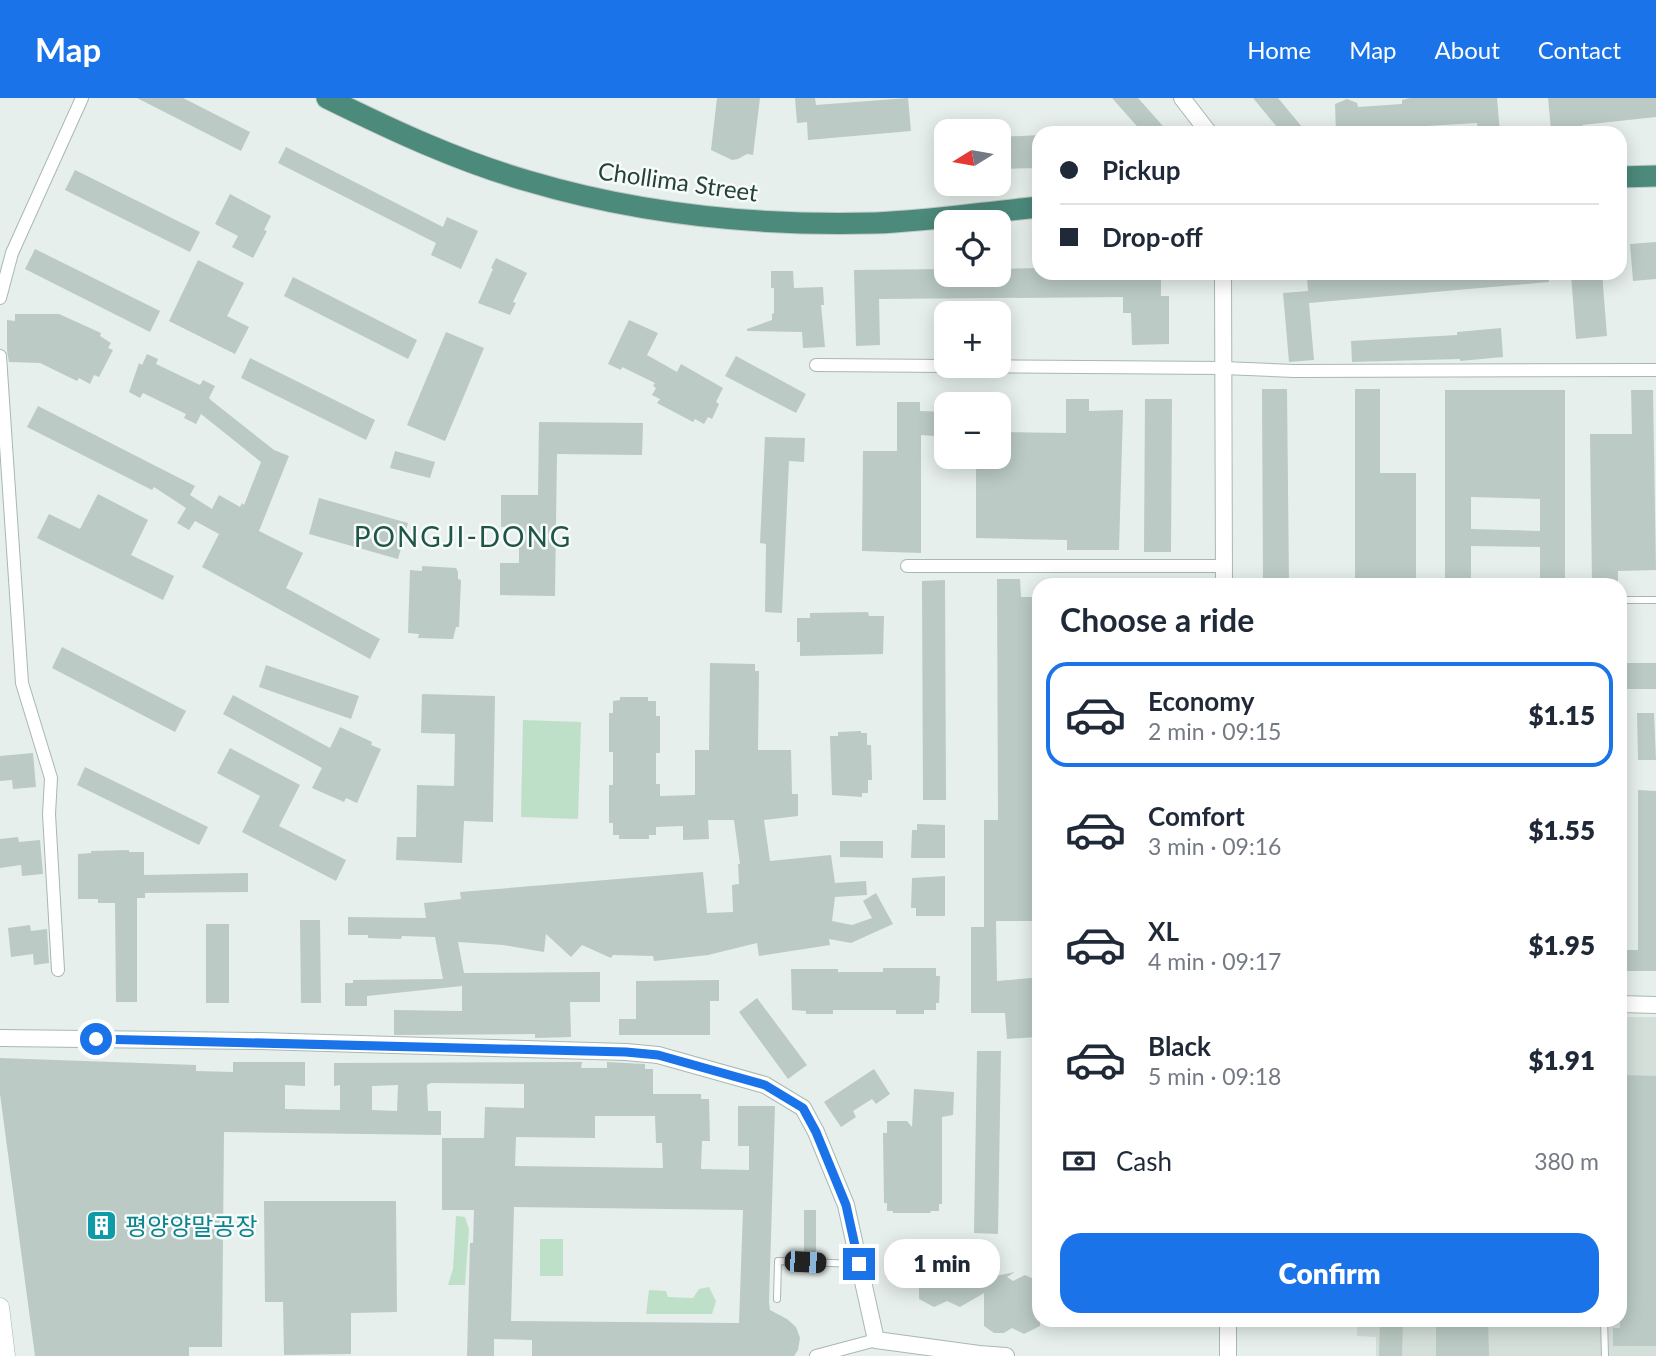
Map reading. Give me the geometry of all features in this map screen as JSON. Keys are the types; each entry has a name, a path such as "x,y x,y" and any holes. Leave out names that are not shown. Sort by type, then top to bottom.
{"highway":[{"name":"Chollima Street","path":"327,98 391,130 527,181 594,198 665,210 738,218 877,223 1032,208"},
{"path":"1627,177 1656,176"}],"main road":[{"path":"0,1307 6,1356"}],"street":[{"path":"0,298 12,253 82,98"},
{"path":"1181,98 1203,126"},
{"path":"1223,280 1224,578"},
{"path":"0,356 22,683 51,778 49,814 58,970"},
{"path":"817,365 934,366"},
{"path":"1011,366 1294,371 1656,370"},
{"path":"907,566 1224,566"},
{"path":"1627,1004 1656,1004"},
{"path":"0,1038 260,1041 626,1052 658,1055 765,1085 803,1108 816,1132 846,1205 876,1340"},
{"path":"1228,1327 1228,1356"},
{"path":"816,1356 822,1352 876,1340 1006,1356"}],"lane":[{"path":"1627,600 1656,600"},
{"path":"777,1299 778,1261 859,1264"},
{"path":"1604,1327 1605,1356"}],"shaded area":[{"path":"1627,1017 1656,1017 1656,1356 1376,1356 1376,1337 1357,1336 1357,1327 1627,1327"}],"green space":[{"path":"523,720 581,722 578,819 521,817"},
{"path":"456,1216 465,1217 469,1229 465,1285 448,1285 453,1269"},
{"path":"540,1239 563,1239 563,1276 540,1276"},
{"path":"709,1287 716,1301 712,1314 646,1314 649,1290 666,1291 668,1297 693,1298 699,1289"}],"building":[{"path":"137,98 183,98 250,132 241,151"},
{"path":"717,98 760,98 753,155 747,154 732,160 711,150"},
{"path":"795,98 815,98 816,105 908,98 911,131 808,140 807,122 797,123"},
{"path":"1112,98 1138,98 1163,126 1137,126"},
{"path":"1253,98 1278,98 1301,126 1276,126"},
{"path":"1497,98 1499,126 1477,126 1477,123 1336,126 1335,104 1347,99 1357,103 1358,107 1402,104 1402,100"},
{"path":"1548,98 1656,98 1656,117 1582,126 1551,126"},
{"path":"1032,135 1032,168 1012,169 1012,136"},
{"path":"286,147 443,227 447,217 478,231 461,269 431,255 436,243 278,163"},
{"path":"75,170 200,232 190,252 65,190"},
{"path":"230,194 271,216 264,230 267,231 253,258 232,247 238,236 215,224"},
{"path":"1656,242 1656,279 1633,281 1630,244"},
{"path":"35,249 160,311 150,332 25,269"},
{"path":"496,258 527,273 510,315 478,303"},
{"path":"198,260 244,283 227,316 249,327 235,354 169,321"},
{"path":"1032,268 1032,280 1161,280 1161,296 1169,296 1169,344 1132,345 1131,313 1123,313 1123,297 879,299 880,345 856,346 854,270 934,269 934,287 1011,287 1011,269"},
{"path":"771,271 793,271 794,288 823,287 824,305 821,305 825,347 803,348 802,332 747,331 772,320 774,288 771,288"},
{"path":"293,277 417,340 408,359 284,296"},
{"path":"1307,280 1549,282 1309,303 1314,360 1289,362 1283,293 1308,291"},
{"path":"1571,280 1603,280 1607,336 1576,339"},
{"path":"15,314 59,314 101,333 100,336 111,343 108,348 113,350 99,377 94,375 90,384 79,378 77,381 40,363 9,362 7,320 15,321"},
{"path":"629,320 658,333 647,355 677,372 681,364 723,388 712,419 708,417 704,424 695,419 693,422 657,403 660,399 652,395 656,388 653,386 655,383 622,367 621,370 608,364"},
{"path":"1501,328 1503,357 1460,361 1352,362 1351,341 1457,335 1457,332"},
{"path":"446,332 484,348 445,441 407,425"},
{"path":"147,354 158,359 156,364 200,385 203,380 215,386 209,398 212,401 274,450 289,456 259,531 303,553 286,588 380,639 370,659 202,567 219,534 195,521 189,530 177,523 186,508 154,487 152,490 27,427 38,406 195,486 190,495 212,509 219,495 240,507 242,503 244,505 261,462 201,414 196,424 184,418 186,414 143,393 140,398 129,392 139,363 142,365"},
{"path":"736,356 806,394 796,413 725,376"},
{"path":"250,358 375,420 366,440 241,378"},
{"path":"1262,389 1287,389 1289,578 1263,578"},
{"path":"1355,389 1380,389 1380,473 1416,473 1416,578 1355,578"},
{"path":"1445,390 1565,390 1565,578 1540,578 1540,547 1471,546 1471,578 1445,578","holes":["1471,497 1540,499 1540,531 1471,529"]},
{"path":"1631,390 1653,390 1656,570 1618,571 1618,578 1592,578 1590,434 1632,434"},
{"path":"1066,399 1089,399 1089,411 1123,410 1119,550 1067,550 1067,540 976,538 976,469 1011,469 1011,432 1066,433"},
{"path":"1145,399 1172,399 1171,552 1144,552"},
{"path":"897,402 920,402 920,411 934,412 934,436 921,435 921,553 862,551 863,451 897,451"},
{"path":"539,422 643,423 642,455 557,454 555,596 500,595 500,563 519,563 519,527 501,527 501,495 538,495"},
{"path":"765,437 805,438 804,462 789,461 782,613 765,612 766,544 760,543"},
{"path":"395,451 435,462 430,478 390,468"},
{"path":"98,494 148,520 131,555 174,576 163,600 37,538 49,514 80,529"},
{"path":"319,498 408,523 398,559 309,534"},
{"path":"422,566 456,568 458,572 458,579 461,580 459,627 456,627 453,639 418,638 419,634 408,633 410,570 422,571"},
{"path":"997,579 1020,579 1021,597 1032,597 1032,921 996,921 997,981 1032,978 1032,1037 1007,1039 1005,1013 971,1013 971,927 984,927 984,820 998,820"},
{"path":"945,580 946,800 923,800 922,581"},
{"path":"868,612 869,616 884,616 883,654 800,656 797,618 810,618 810,613"},
{"path":"62,647 186,711 175,732 52,668"},
{"path":"710,663 755,664 755,671 759,671 758,750 791,750 792,794 798,794 798,816 764,820 770,861 831,855 835,883 866,881 867,895 835,897 832,921 852,925 872,918 863,901 876,893 893,924 851,943 829,939 830,945 759,956 757,943 708,955 654,961 653,956 613,955 611,958 582,945 571,957 546,934 544,952 503,945 458,942 464,973 600,972 600,1002 570,1002 571,1037 535,1038 535,1034 394,1035 394,1010 462,1011 462,986 367,996 367,1006 345,1006 345,983 353,983 353,980 443,979 435,937 402,936 401,939 348,935 348,917 426,918 424,903 461,899 460,892 703,872 707,913 733,912 732,885 739,884 740,864 734,820 708,820 709,839 683,840 683,826 656,827 656,835 649,835 649,839 619,839 619,835 613,835 613,823 609,823 609,785 613,785 613,752 609,752 609,713 613,713 613,701 620,700 620,697 648,697 648,701 656,701 656,716 660,716 660,753 656,753 656,784 660,784 660,796 695,795 695,750 709,750"},
{"path":"1627,663 1656,663 1656,689 1627,689"},
{"path":"266,665 359,696 351,719 259,687"},
{"path":"422,694 495,696 493,822 464,821 462,863 396,860 397,837 416,837 417,785 454,786 455,734 421,733"},
{"path":"233,695 330,748 340,727 381,749 357,803 346,798 344,802 312,788 322,768 223,714"},
{"path":"1637,713 1654,713 1656,760 1638,760"},
{"path":"838,732 867,733 867,745 871,745 872,780 868,780 868,793 862,793 862,797 832,795 830,736 838,736"},
{"path":"230,748 300,785 279,826 346,860 336,881 242,832 260,796 217,773"},
{"path":"33,753 36,787 13,789 12,780 0,781 0,756"},
{"path":"85,767 208,827 199,845 77,785"},
{"path":"1638,790 1656,791 1656,971 1627,971 1627,950 1638,950"},
{"path":"917,824 945,825 945,858 911,858 912,830 917,830"},
{"path":"18,837 19,842 40,840 43,874 22,876 21,865 0,868 0,839"},
{"path":"840,841 883,841 883,858 840,857"},
{"path":"129,850 144,852 144,875 248,873 248,892 145,893 145,898 137,898 137,1002 116,1002 115,903 98,903 98,899 78,899 78,854"},
{"path":"945,876 945,916 916,916 916,908 911,908 912,878"},
{"path":"300,920 320,920 321,1003 301,1003"},
{"path":"206,924 229,924 229,1003 206,1003"},
{"path":"30,925 31,931 47,929 49,963 34,965 33,954 11,957 8,928"},
{"path":"883,968 936,968 936,976 940,976 939,1003 936,1003 936,1010 924,1010 924,1014 896,1014 896,1010 833,1010 833,1014 806,1014 806,1011 792,1010 791,969 883,972"},
{"path":"719,980 719,1001 710,1001 710,1035 619,1035 619,1019 636,1019 636,981"},
{"path":"757,998 807,1065 788,1079 739,1012"},
{"path":"977,1051 1001,1051 998,1234 974,1233"},
{"path":"0,1058 196,1065 196,1071 233,1072 233,1062 305,1062 305,1086 285,1085 285,1109 340,1110 340,1085 334,1086 334,1063 582,1062 581,1068 607,1068 607,1062 645,1064 645,1069 653,1069 653,1094 701,1094 701,1099 709,1099 710,1141 702,1141 701,1169 749,1170 749,1146 738,1146 738,1106 775,1106 769,1302 770,1310 796,1327 800,1338 798,1350 794,1356 532,1356 532,1340 494,1339 494,1356 467,1356 470,1243 473,1243 474,1210 442,1210 442,1138 484,1138 485,1107 524,1108 524,1084 431,1083 427,1085 428,1111 441,1111 441,1135 224,1132 222,1347 189,1347 189,1356 35,1356 0,1094","holes":["398,1085 397,1111 372,1110 372,1086","595,1116 655,1116 656,1143 662,1143 663,1168 515,1166 516,1137 595,1138","514,1207 743,1210 739,1323 511,1321"]},
{"path":"874,1069 890,1094 876,1104 872,1099 853,1111 856,1117 841,1127 824,1102"},
{"path":"1627,1075 1656,1076 1656,1346 1613,1346 1613,1328 1627,1327"},
{"path":"914,1089 954,1092 953,1115 942,1117 942,1204 939,1204 939,1211 930,1211 931,1213 893,1213 887,1211 887,1203 884,1203 883,1133 887,1133 887,1121 907,1121 912,1127"},
{"path":"264,1201 396,1201 397,1312 351,1313 351,1354 284,1355 283,1302 265,1302"},
{"path":"804,1210 816,1210 816,1252 804,1252"},
{"path":"935,1248 948,1254 961,1248 980,1252 981,1279 1015,1272 1007,1277 1013,1281 1025,1275 1032,1278 1032,1327 1038,1327 1024,1334 1012,1328 1004,1333 994,1333 984,1326 984,1293 960,1307 947,1301 934,1307 919,1299 919,1257"},
{"path":"1380,1327 1403,1327 1402,1356 1379,1356"},
{"path":"1436,1327 1488,1327 1489,1356 1436,1356"}],"place":[{"name":"평양양말공장","path":"102,1225"}],"district":[{"name":"PONGJI-DONG","path":"463,536"}],"route":[{"path":"96,1039 626,1052 658,1055 765,1085 803,1108 816,1132 846,1205 859,1264"}]}
